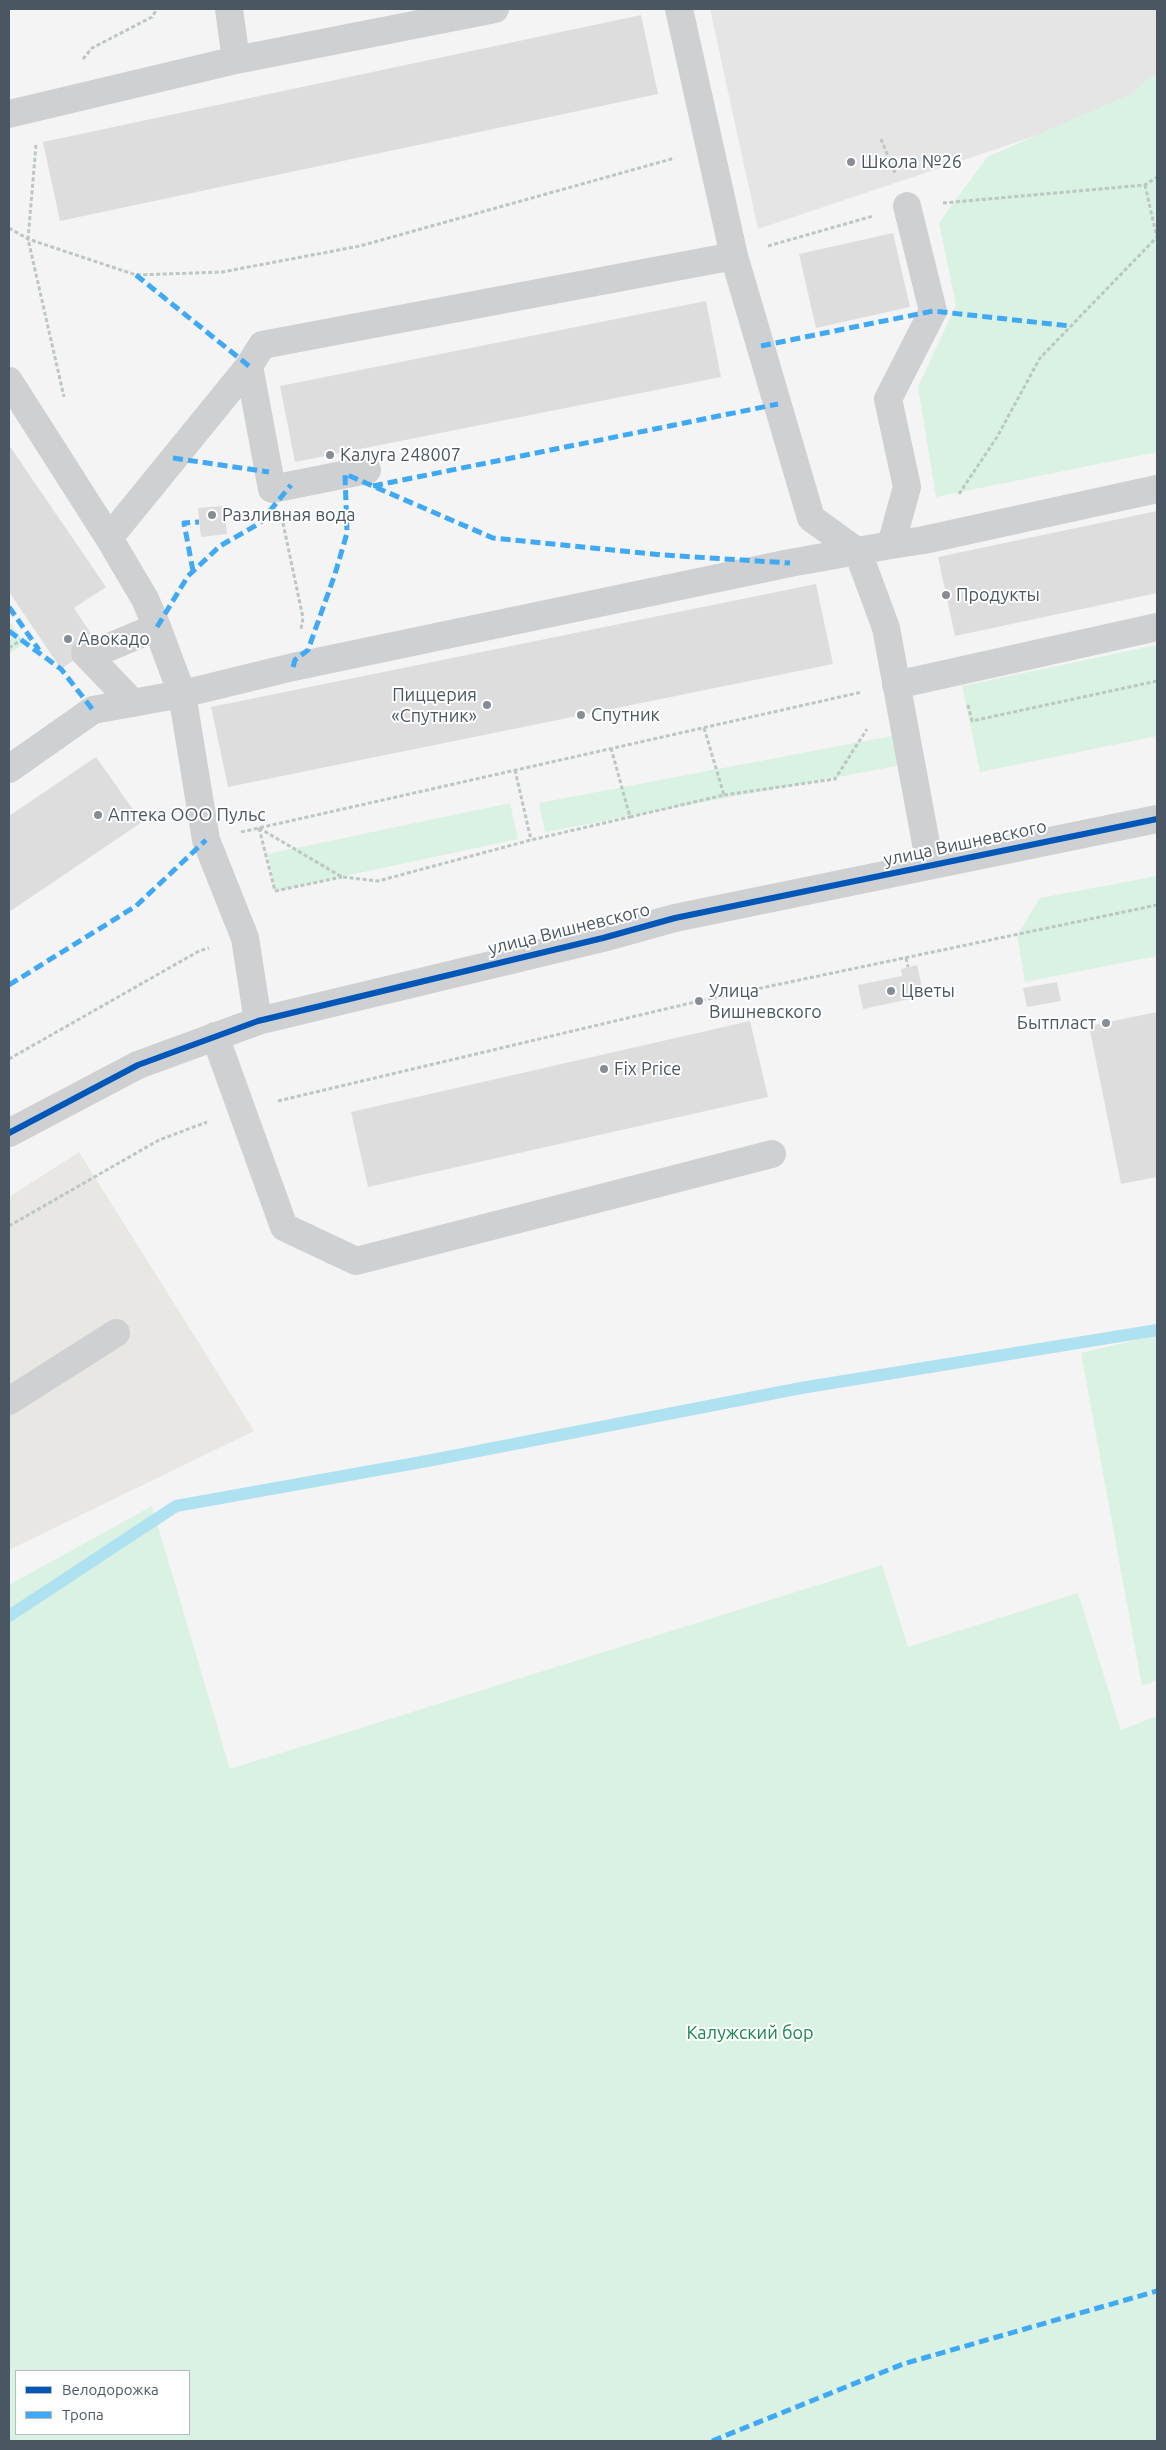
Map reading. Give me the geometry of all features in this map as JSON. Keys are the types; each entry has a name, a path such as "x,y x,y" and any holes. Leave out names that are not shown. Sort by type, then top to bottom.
{"street":[{"path":"229,9 236,60"},
{"path":"9,114 236,60 495,9"},
{"path":"679,9 734,256 811,518 858,552 886,628 930,865"},
{"path":"891,545 907,487 888,399 933,311 908,206"},
{"path":"109,538 249,366 262,344 734,256"},
{"path":"249,366 272,489 368,470"},
{"path":"9,381 146,599 157,627 182,694 206,840 245,938 258,1021"},
{"path":"9,769 93,710 182,694 294,667 790,563 924,540 1157,489"},
{"path":"133,702 86,654 157,627"},
{"path":"896,685 1157,627"},
{"name":"улица Вишневского","path":"9,1133 138,1065 258,1021 602,938 675,918 1157,819"},
{"path":"215,1036 284,1227 356,1261 772,1154"},
{"path":"9,1401 116,1333"}],"path":[{"path":"39,107 28,239 65,399"},
{"path":"9,228 28,239 136,275 222,272 360,246 710,149"},
{"path":"924,540 941,520 997,437 1040,358 1157,238 1145,185"},
{"path":"282,521 303,618 294,667"},
{"path":"9,648 21,640"},
{"path":"957,671 972,720 1157,681"},
{"path":"206,840 896,685"},
{"path":"259,827 275,891 342,877 378,881 531,840 724,795 836,779 896,685"},
{"path":"704,728 724,795"},
{"path":"611,748 630,817"},
{"path":"515,770 531,840"},
{"path":"259,827 342,877"},
{"path":"9,1226 159,1140 243,1110 699,1002 1157,905"},
{"path":"9,1059 199,951 245,938"},
{"path":"906,958 908,967"}],"shaded area":[{"name":"Школа №26","path":"710,9 1157,9 1157,95 758,229"},
{"path":"79,1152 254,1431 9,1550 9,1197"}],"green space":[{"path":"1157,71 1157,452 936,497 918,387 956,305 939,223 987,157 1133,93"},
{"path":"9,621 25,643 9,654"},
{"path":"1157,645 1157,736 980,772 962,686"},
{"path":"897,735 902,765 545,832 539,803"},
{"path":"510,803 518,839 275,891 268,854"},
{"path":"1157,876 1157,956 1025,982 1017,935 1040,898"},
{"path":"1157,1335 1157,1680 1142,1686 1081,1353"},
{"name":"Калужский бор","path":"152,1506 230,1769 882,1565 908,1647 1078,1593 1121,1730 1157,1716 1157,2441 9,2441 9,1585"}],"building":[{"path":"641,15 658,94 60,221 43,142"},
{"path":"893,233 910,307 816,328 799,254"},
{"path":"706,301 721,377 295,462 280,386"},
{"path":"9,445 106,587 74,608 98,644 61,669 9,592"},
{"name":"Разливная вода","path":"224,506 227,534 201,537 198,508"},
{"path":"1157,511 1157,593 955,636 938,557"},
{"path":"816,584 833,664 228,787 211,707"},
{"path":"96,757 142,822 9,912 9,816"},
{"name":"Цветы","path":"917,965 924,996 863,1009 858,985 902,976 901,969"},
{"path":"1057,982 1061,1001 1027,1007 1023,988"},
{"path":"1157,1012 1157,1177 1121,1184 1089,1026"},
{"path":"750,1021 768,1097 368,1187 351,1112"}],"waterway":[{"path":"9,1616 176,1506 427,1461 801,1388 1157,1330"}],"marked path":[{"path":"136,275 249,366"},
{"path":"761,346 933,311 1070,326"},
{"path":"373,486 778,404"},
{"path":"173,458 269,472"},
{"path":"293,667 295,660 308,650 335,574 347,533 345,474 493,538 663,555 790,563"},
{"path":"157,627 188,576 220,546 260,523 291,485"},
{"path":"193,571 184,523 199,522"},
{"path":"9,607 39,650"},
{"path":"9,631 61,669 93,710"},
{"path":"9,985 136,906 206,840"},
{"path":"712,2441 903,2364 1157,2291"}],"cycle path":[{"path":"9,1133 138,1065 258,1021 603,938 675,918 1157,819"}],"place":[{"name":"Школа №26","path":"851,162"},
{"name":"Калуга 248007","path":"330,455"},
{"name":"Разливная вода","path":"212,515"},
{"name":"Продукты","path":"946,595"},
{"name":"Авокадо","path":"68,639"},
{"name":"Пиццерия «Спутник»","path":"487,705"},
{"name":"Спутник","path":"581,715"},
{"name":"Аптека ООО Пульс","path":"98,815"},
{"name":"Цветы","path":"891,991"},
{"name":"Улица Вишневского","path":"699,1001"},
{"name":"Бытпласт","path":"1106,1023"},
{"name":"Fix Price","path":"604,1069"}]}
